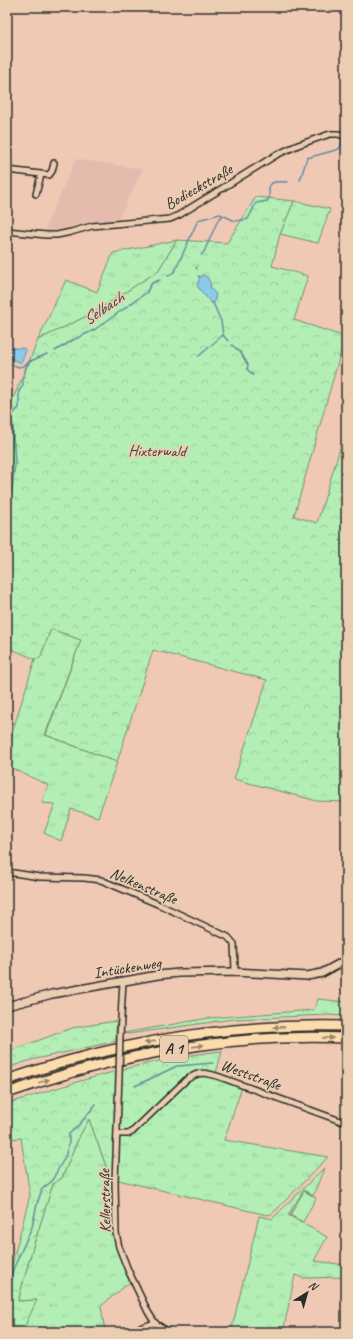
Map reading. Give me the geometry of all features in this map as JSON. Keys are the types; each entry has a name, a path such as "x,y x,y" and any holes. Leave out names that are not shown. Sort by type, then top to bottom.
{"highway":[{"name":"A 1","path":"7,1080 93,1055 148,1042 182,1036 242,1029 346,1026"},
{"name":"A 1","path":"7,1093 96,1066 132,1057 184,1048 241,1041 284,1038 346,1038"}],"street":[{"name":"Bodieckstraße","path":"7,231 58,235 92,226 170,219 284,151 330,134 346,136"},
{"path":"7,170 47,175 52,171 54,163"},
{"path":"36,194 41,175"},
{"name":"Nelkenstraße","path":"7,872 40,877 101,880 125,889 228,937 234,944 235,972"},
{"name":"Intückenweg","path":"7,1006 52,994 179,972 235,972 307,976 322,973 346,960"},
{"name":"Kellerstraße","path":"123,981 115,1181 116,1233 119,1248 138,1292 155,1322 169,1332"},
{"name":"Weststraße","path":"118,1134 128,1134 132,1132 186,1080 196,1074 204,1072 346,1123"},
{"path":"127,1332 155,1322"}],"shaded area":[{"path":"76,159 143,169 118,220 87,222 65,229 44,231"}],"green space":[{"name":"Hixterwald","path":"256,197 294,201 280,234 272,266 308,276 294,320 345,337 294,516 317,523 346,429 346,802 317,801 234,779 267,680 153,650 117,762 46,735 81,640 51,629 40,658 35,659 7,647 7,633 10,626 7,623 7,413 38,340 95,312 158,271 177,240 227,243"},
{"path":"294,201 330,209 318,243 280,234"},
{"path":"177,240 158,271 95,312 38,340 66,280 97,292 113,253"},
{"path":"51,629 81,640 45,735 117,762 98,817 71,809 61,841 44,833 55,804 42,803 48,785 7,766 7,749 35,659 40,658"},
{"path":"318,999 346,1002 346,1016 328,1015 233,1019 128,1034 124,1033 209,1018 314,1010"},
{"path":"116,1021 116,1041 31,1060 7,1068 7,1052 72,1028"},
{"path":"222,1051 216,1073 184,1079 131,1131 128,1133 116,1133 114,1181 110,1177 89,1119 79,1137 62,1178 53,1184 32,1250 18,1301 37,1300 22,1332 7,1332 7,1284 30,1195 21,1138 7,1139 7,1104 87,1079 140,1065 167,1059"},
{"path":"209,1075 242,1087 224,1140 328,1157 271,1214 267,1215 118,1180 119,1134 131,1135 187,1081 196,1076"},
{"path":"89,1119 110,1177 114,1181 113,1235 130,1282 101,1306 105,1332 22,1332 36,1300 18,1301 32,1250 53,1184 62,1178 79,1137"},
{"path":"324,1168 313,1196 304,1190 288,1215 327,1237 314,1261 346,1265 346,1277 303,1278 295,1275 283,1332 231,1332 259,1216 272,1219"},
{"path":"304,1191 316,1198 303,1222 290,1215"}],"water":[{"path":"203,275 207,277 210,282 211,289 216,294 214,303 211,303 197,286 200,277"},
{"path":"8,348 23,348 26,350 22,362 7,357"}],"waterway":[{"name":"Selbach","path":"300,180 307,158 340,148 343,139"},
{"name":"Selbach","path":"168,276 176,269 198,220 220,214 235,221 248,219 256,203 267,201 269,198 269,187 272,183 288,182"},
{"path":"201,255 204,252 218,220 222,216"},
{"name":"Selbach","path":"55,351 94,330 146,293 152,283 160,280"},
{"path":"213,303 221,321 223,335"},
{"path":"223,335 228,341"},
{"path":"199,356 223,335"},
{"path":"232,345 241,353 248,365 247,369 253,375"},
{"name":"Selbach","path":"7,363 19,367 47,354"},
{"path":"7,529 15,464 13,426 11,418 19,408 19,391 23,385 22,378 26,367 31,360"},
{"path":"135,1086 177,1066 213,1063"},
{"path":"7,1315 9,1314 7,1305 10,1296 11,1274 32,1227 42,1189 51,1182 65,1157 69,1143 69,1134 78,1126 96,1104"}]}
